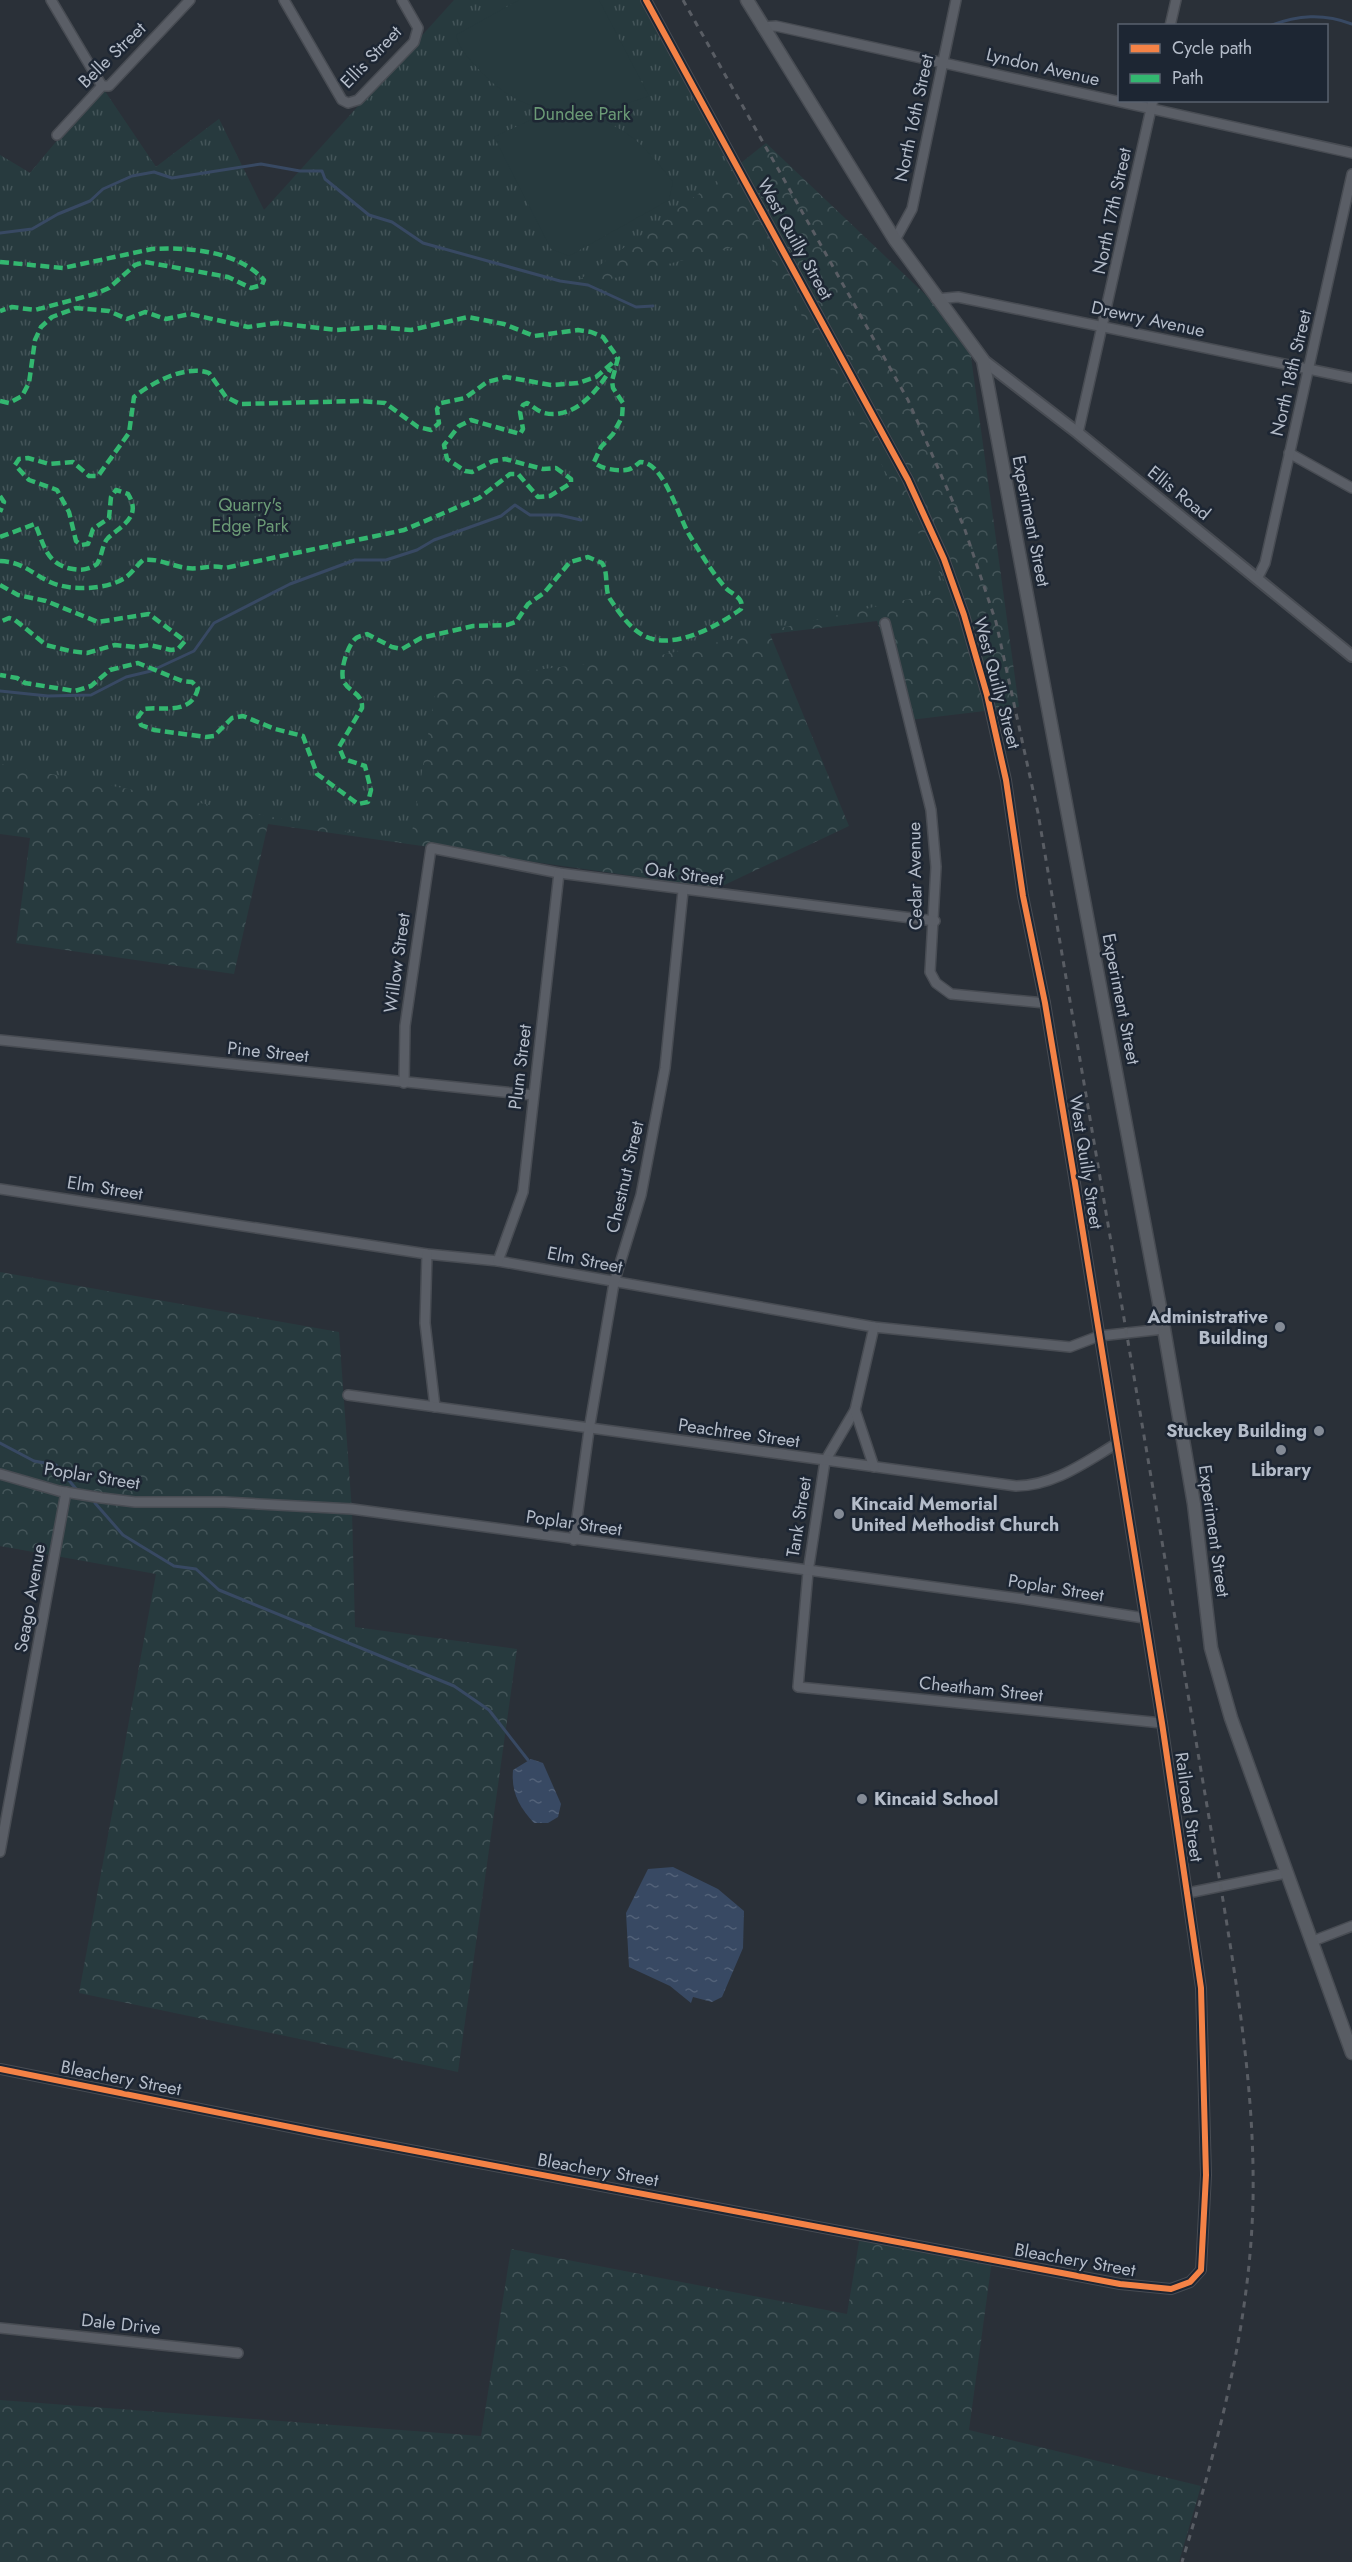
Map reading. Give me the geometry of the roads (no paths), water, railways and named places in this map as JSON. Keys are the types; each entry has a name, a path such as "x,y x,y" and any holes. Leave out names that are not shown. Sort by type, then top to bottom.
{"main road":[{"name":"Experiment Street","path":"747,0 895,240 982,360 1164,1329 1194,1504 1211,1648 1231,1718 1352,2053"}],"street":[{"path":"51,0 102,86"},
{"name":"Belle Street","path":"57,135 102,86 109,86 190,0"},
{"name":"Ellis Street","path":"284,0 342,100 348,103 358,100 414,42 418,28 402,0"},
{"name":"West Quilly Street","path":"646,0 844,358 908,480 944,559 976,656 1006,780 1023,896 1045,1003 1098,1336"},
{"name":"North 16th Street","path":"895,240 912,209 956,0"},
{"path":"1170,24 1176,0"},
{"name":"Lyndon Avenue","path":"762,27 777,27 1118,97"},
{"name":"Lyndon Avenue","path":"1153,104 1352,153"},
{"name":"North 17th Street","path":"1078,433 1153,104"},
{"name":"North 18th Street","path":"1258,578 1265,563 1352,174"},
{"name":"Drewry Avenue","path":"936,299 958,297 1352,378"},
{"name":"Ellis Road","path":"982,360 1078,433 1352,656"},
{"path":"1289,453 1352,488"},
{"name":"Cedar Avenue","path":"885,623 931,810 936,867 935,921 930,972 936,983 951,994 1045,1003"},
{"name":"Oak Street","path":"431,848 559,873 683,891 935,921"},
{"name":"Willow Street","path":"404,1083 405,1026 431,848"},
{"name":"Plum Street","path":"498,1261 523,1192 559,873"},
{"name":"Chestnut Street","path":"574,1540 589,1430 614,1283 641,1195 665,1068 679,955 683,891"},
{"name":"Pine Street","path":"0,1040 533,1095"},
{"name":"Elm Street","path":"0,1189 427,1254 498,1261 874,1327 1070,1347 1098,1336 1164,1329"},
{"path":"427,1254 425,1323 435,1407"},
{"name":"Tank Street","path":"798,1687 808,1572 825,1461 855,1410 874,1327"},
{"name":"Railroad Street","path":"1098,1336 1162,1724 1201,1988 1206,2175 1203,2257 1201,2270 1190,2282"},
{"name":"Peachtree Street","path":"348,1395 589,1430 1005,1485 1035,1486 1054,1479 1116,1444"},
{"path":"855,1410 874,1467"},
{"name":"Poplar Street","path":"0,1474 66,1492 135,1502 224,1502 352,1509 808,1572 1024,1599 1143,1618"},
{"name":"Seago Avenue","path":"0,1852 66,1492"},
{"name":"Cheatham Street","path":"798,1687 1162,1724"},
{"path":"1188,1893 1286,1873"},
{"path":"1313,1941 1352,1926"},
{"name":"Bleachery Street","path":"0,2069 320,2133 1109,2282 1171,2289 1190,2282"},
{"name":"Dale Drive","path":"0,2328 238,2353"}],"water":[{"path":"531,1759 543,1763 561,1804 558,1817 548,1823 534,1823 520,1805 513,1785 513,1770"},
{"path":"673,1867 718,1889 744,1911 743,1948 722,1997 712,2002 693,1997 691,2003 670,1986 629,1967 626,1913 648,1869"}],"waterway":[{"path":"1276,24 1310,17 1331,18 1352,24"},
{"path":"0,233 32,229 58,214 90,201 103,189 132,176 154,172 172,178 261,164 300,171 322,171 325,179 369,215 392,222 423,243 560,281 588,285 636,307 653,306"},
{"path":"0,691 48,696 91,695 126,677 151,671 194,651 214,623 290,584 355,560 386,560 417,550 434,540 501,516 515,505 530,515 559,515 581,520"},
{"path":"0,1443 34,1461 56,1465 77,1490"},
{"path":"95,1503 123,1535 174,1566 196,1569 219,1590 454,1686 489,1710 528,1760"}],"railway":[{"path":"683,0 908,400 964,527 996,622 1038,813 1221,1888 1248,2083 1253,2201 1246,2293 1230,2384 1208,2473 1182,2562"}],"place":[{"name":"Administrative Building","path":"1280,1327"},
{"name":"Stuckey Building","path":"1319,1431"},
{"name":"Library","path":"1281,1450"},
{"name":"Kincaid Memorial United Methodist Church","path":"839,1514"},
{"name":"Kincaid School","path":"862,1799"}],"park label":[{"name":"Dundee Park","path":"582,114"},
{"name":"Quarry's Edge Park","path":"250,515"}]}
